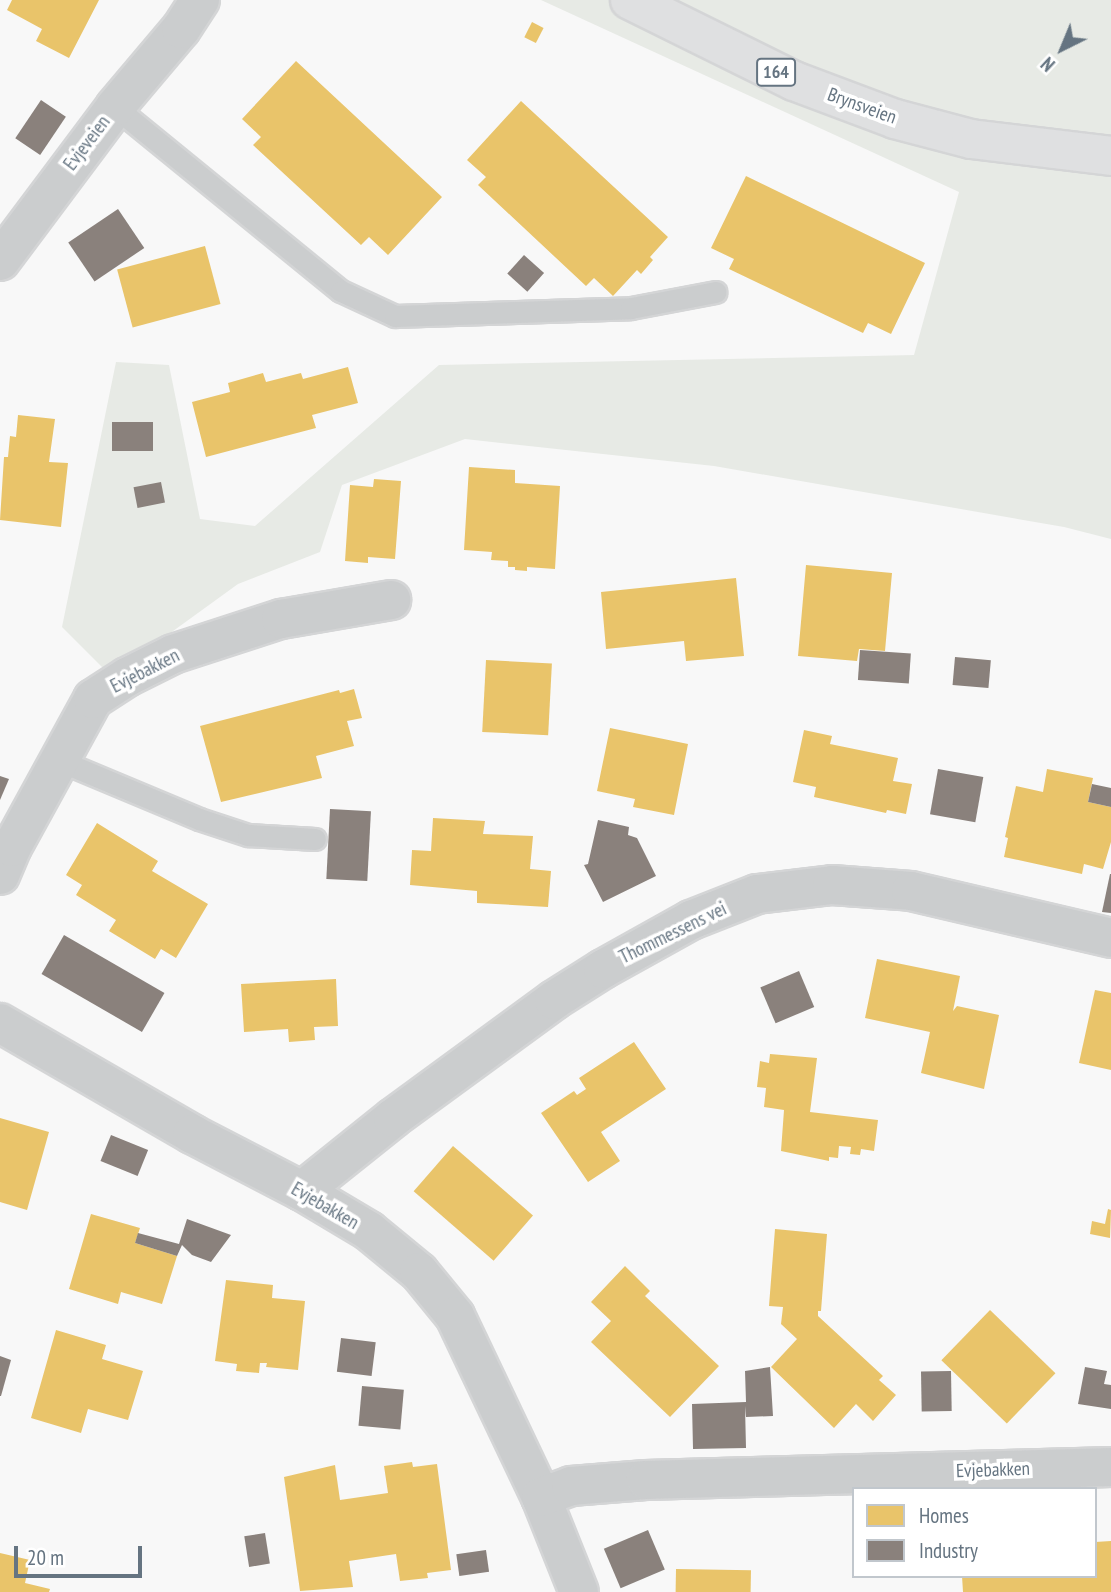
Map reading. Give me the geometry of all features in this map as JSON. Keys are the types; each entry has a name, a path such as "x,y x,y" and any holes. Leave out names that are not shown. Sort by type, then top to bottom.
{"main road":[{"name":"Brynsveien","path":"630,0 794,81 895,120 971,139 1111,156"}],"street":[{"name":"Evjeveien","path":"0,261 115,107 190,15 214,0"},
{"name":"Evjebakken","path":"0,874 58,760 93,699 127,677 173,654 281,619 391,600"},
{"name":"Thommessens vei","path":"302,1191 393,1118 574,988 691,920 757,894 832,885 911,891 1111,938"},
{"name":"Evjebakken","path":"0,1023 192,1134 302,1191 379,1239 419,1272 455,1316 541,1497 579,1592"},
{"name":"Evjebakken","path":"541,1497 571,1486 646,1480 1111,1467"}],"lane":[{"path":"115,107 341,291 394,316 631,308 716,292"},
{"path":"58,760 199,819 248,835 315,839"}],"shaded area":[{"path":"541,0 1111,0 1111,539 1064,527 714,466 465,439 342,485 320,552 238,584 111,676 62,627 116,362 169,365 200,519 255,526 439,365 914,355 959,192"}],"building: Homes":[{"path":"12,0 99,0 69,58 36,41 42,29 7,10"},
{"path":"532,22 544,28 536,43 524,37"},
{"path":"296,61 442,197 388,255 369,237 361,245 253,145 261,137 242,119"},
{"path":"521,101 668,237 650,257 653,260 641,274 637,270 613,296 594,278 586,286 478,185 486,177 467,160"},
{"path":"746,176 925,263 891,334 868,323 863,333 729,269 734,259 711,248"},
{"path":"205,246 221,304 133,328 117,270"},
{"path":"348,367 358,403 312,415 316,428 206,457 192,402 230,392 228,383 263,373 266,382 301,373 303,379"},
{"path":"18,415 55,419 49,462 68,463 61,527 0,520 4,457 8,457 10,436 16,437"},
{"path":"469,467 515,470 515,483 560,486 555,569 527,567 527,571 515,570 515,567 508,567 508,561 491,560 492,552 464,550"},
{"path":"374,479 401,481 395,559 368,557 368,563 345,561 350,485 373,487"},
{"path":"806,565 892,573 885,651 859,649 857,661 798,656"},
{"path":"736,578 744,656 686,661 684,641 606,649 601,592"},
{"path":"486,660 552,663 548,735 482,732"},
{"path":"354,689 362,718 347,721 354,746 316,756 322,778 221,802 200,726 339,690 340,693"},
{"path":"610,728 688,744 674,815 633,807 635,799 597,791"},
{"path":"804,730 832,736 830,744 898,758 893,781 912,784 906,814 887,810 886,813 814,797 816,787 793,782"},
{"path":"1047,769 1093,778 1088,802 1111,807 1111,842 1103,869 1084,864 1082,874 1004,857 1008,838 1005,837 1016,786 1043,792"},
{"path":"433,818 485,821 483,834 533,836 530,869 551,871 548,907 477,903 477,891 410,885 412,850 431,851"},
{"path":"97,823 158,861 152,871 208,904 176,958 161,949 155,959 109,931 116,920 76,895 82,885 66,875"},
{"path":"877,959 960,976 953,1011 957,1006 999,1015 984,1089 921,1073 930,1032 865,1018"},
{"path":"336,979 338,1026 314,1027 315,1040 289,1042 288,1029 244,1032 241,984"},
{"path":"1095,990 1111,993 1111,1070 1079,1063"},
{"path":"634,1042 666,1089 601,1132 620,1161 588,1182 541,1113 574,1091 577,1095 586,1089 579,1078"},
{"path":"770,1054 817,1058 810,1112 878,1120 874,1151 861,1149 860,1155 850,1154 851,1147 839,1146 838,1158 829,1157 829,1161 781,1151 784,1110 764,1107 766,1088 757,1087 760,1061 769,1063"},
{"path":"0,1118 49,1132 27,1210 0,1202"},
{"path":"453,1146 533,1216 494,1261 414,1191"},
{"path":"1108,1209 1111,1210 1110,1238 1090,1234 1092,1221 1105,1224"},
{"path":"91,1214 140,1228 135,1243 177,1256 162,1304 121,1292 118,1304 69,1289"},
{"path":"775,1229 827,1234 821,1311 818,1311 818,1316 883,1376 879,1380 896,1395 873,1421 856,1404 834,1428 771,1367 797,1339 781,1324 783,1307 769,1306"},
{"path":"625,1266 650,1291 645,1296 719,1366 670,1417 591,1342 611,1321 591,1302"},
{"path":"226,1280 273,1285 272,1298 305,1301 298,1370 266,1367 267,1363 260,1363 259,1373 236,1371 237,1364 215,1361"},
{"path":"990,1310 1055,1373 1007,1424 941,1360"},
{"path":"56,1330 106,1345 102,1359 143,1371 128,1420 88,1409 81,1433 31,1418"},
{"path":"412,1462 413,1467 437,1464 451,1570 427,1573 428,1578 400,1581 396,1554 349,1561 353,1587 300,1591 284,1477 335,1465 340,1500 388,1493 384,1466"},
{"path":"1111,1541 1111,1592 963,1592 962,1578 1097,1578 1097,1542"},
{"path":"0,1553 30,1560 25,1583 50,1589 49,1592 0,1592"},
{"path":"676,1569 751,1570 751,1592 676,1592"}],"building: Industry":[{"path":"41,100 66,117 40,155 15,138"},
{"path":"118,209 144,248 95,282 68,243"},
{"path":"524,255 544,273 527,292 507,274"},
{"path":"112,422 153,422 153,451 112,451"},
{"path":"161,482 165,503 138,508 134,487"},
{"path":"860,650 911,654 909,683 858,680"},
{"path":"955,657 991,660 988,688 953,685"},
{"path":"938,769 983,777 975,822 930,814"},
{"path":"0,776 9,779 0,800"},
{"path":"1092,784 1111,788 1111,807 1088,802"},
{"path":"330,809 371,811 367,881 326,879"},
{"path":"598,820 629,827 628,835 637,838 656,876 603,902 584,865 588,864"},
{"path":"1111,874 1111,913 1102,912"},
{"path":"64,935 164,993 142,1032 42,974"},
{"path":"799,971 814,1007 776,1023 760,987"},
{"path":"111,1135 148,1150 138,1176 101,1161"},
{"path":"187,1219 231,1235 211,1262 192,1255 182,1245 177,1256 135,1243 138,1233 179,1244"},
{"path":"341,1338 376,1342 372,1376 337,1372"},
{"path":"0,1356 11,1360 1,1396 0,1396"},
{"path":"770,1367 773,1416 746,1417 745,1406 746,1448 693,1449 692,1404 746,1402 745,1371"},
{"path":"1085,1367 1107,1371 1104,1384 1111,1385 1111,1409 1078,1404"},
{"path":"951,1371 952,1411 922,1412 921,1372"},
{"path":"362,1386 404,1390 400,1430 359,1426"},
{"path":"648,1530 665,1570 621,1588 604,1549"},
{"path":"265,1533 270,1564 249,1567 244,1536"},
{"path":"486,1550 489,1572 459,1576 456,1554"}]}
